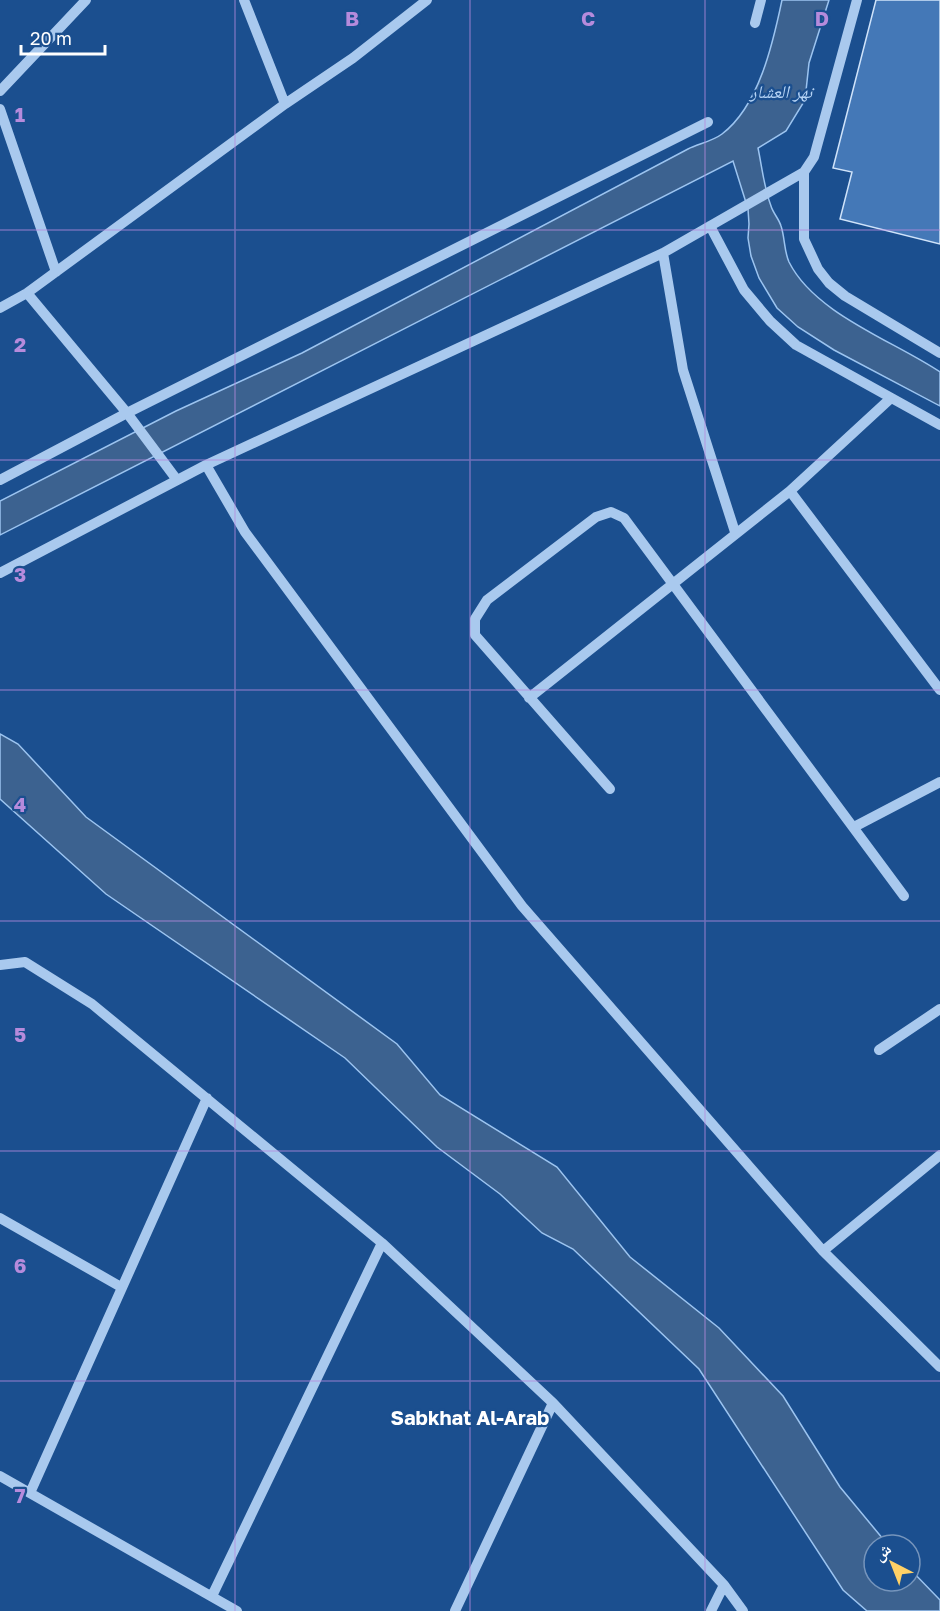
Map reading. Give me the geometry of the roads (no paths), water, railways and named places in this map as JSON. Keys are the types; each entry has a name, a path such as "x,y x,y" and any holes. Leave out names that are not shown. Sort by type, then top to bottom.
{"street":[{"path":"0,92 86,0"},
{"path":"244,0 285,104"},
{"path":"0,308 27,293 285,104 353,58 427,0"},
{"path":"755,23 761,0"},
{"path":"0,573 206,465 663,253 804,172 814,157 857,0"},
{"path":"0,110 56,272"},
{"path":"0,480 708,122"},
{"path":"804,172 804,239 818,269 829,283 845,296 940,353"},
{"path":"710,226 744,290 770,321 796,345 940,425"},
{"path":"663,253 683,370 735,532"},
{"path":"27,293 130,416 177,480"},
{"path":"530,698 735,532 790,491 891,398"},
{"path":"206,465 244,532 522,906 823,1251 938,1361"},
{"path":"790,491 940,690"},
{"path":"610,789 475,635 475,619 487,600 596,517 610,512 624,518 904,896"},
{"path":"854,827 940,782"},
{"path":"0,965 25,962 92,1004 382,1243 553,1403 724,1585 743,1611"},
{"path":"879,1050 940,1009"},
{"path":"30,1493 207,1098"},
{"path":"823,1251 940,1155"},
{"path":"0,1218 122,1287"},
{"path":"212,1596 382,1243"},
{"path":"454,1611 553,1403"},
{"path":"0,1476 237,1611"},
{"path":"711,1611 724,1585"}],"water":[{"name":"نهر العشار","path":"782,0 829,0 809,63 805,100 786,131 758,148 767,192 772,209 781,226 789,262 801,280 817,297 836,311 940,372 940,406 834,350 798,327 777,308 759,278 751,256 748,238 748,209 733,161 0,535 0,501 176,411 302,353 688,149 722,134 735,122 755,91 769,54"},
{"path":"0,734 18,744 86,817 397,1044 440,1095 557,1167 630,1257 719,1328 783,1396 840,1487 878,1533 862,1533 862,1593 922,1593 922,1581 940,1600 940,1611 867,1611 843,1590 699,1369 573,1249 542,1233 500,1194 437,1147 345,1058 106,894 0,799"}],"district":[{"name":"Sabkhat Al-Arab","path":"470,1418"}]}
